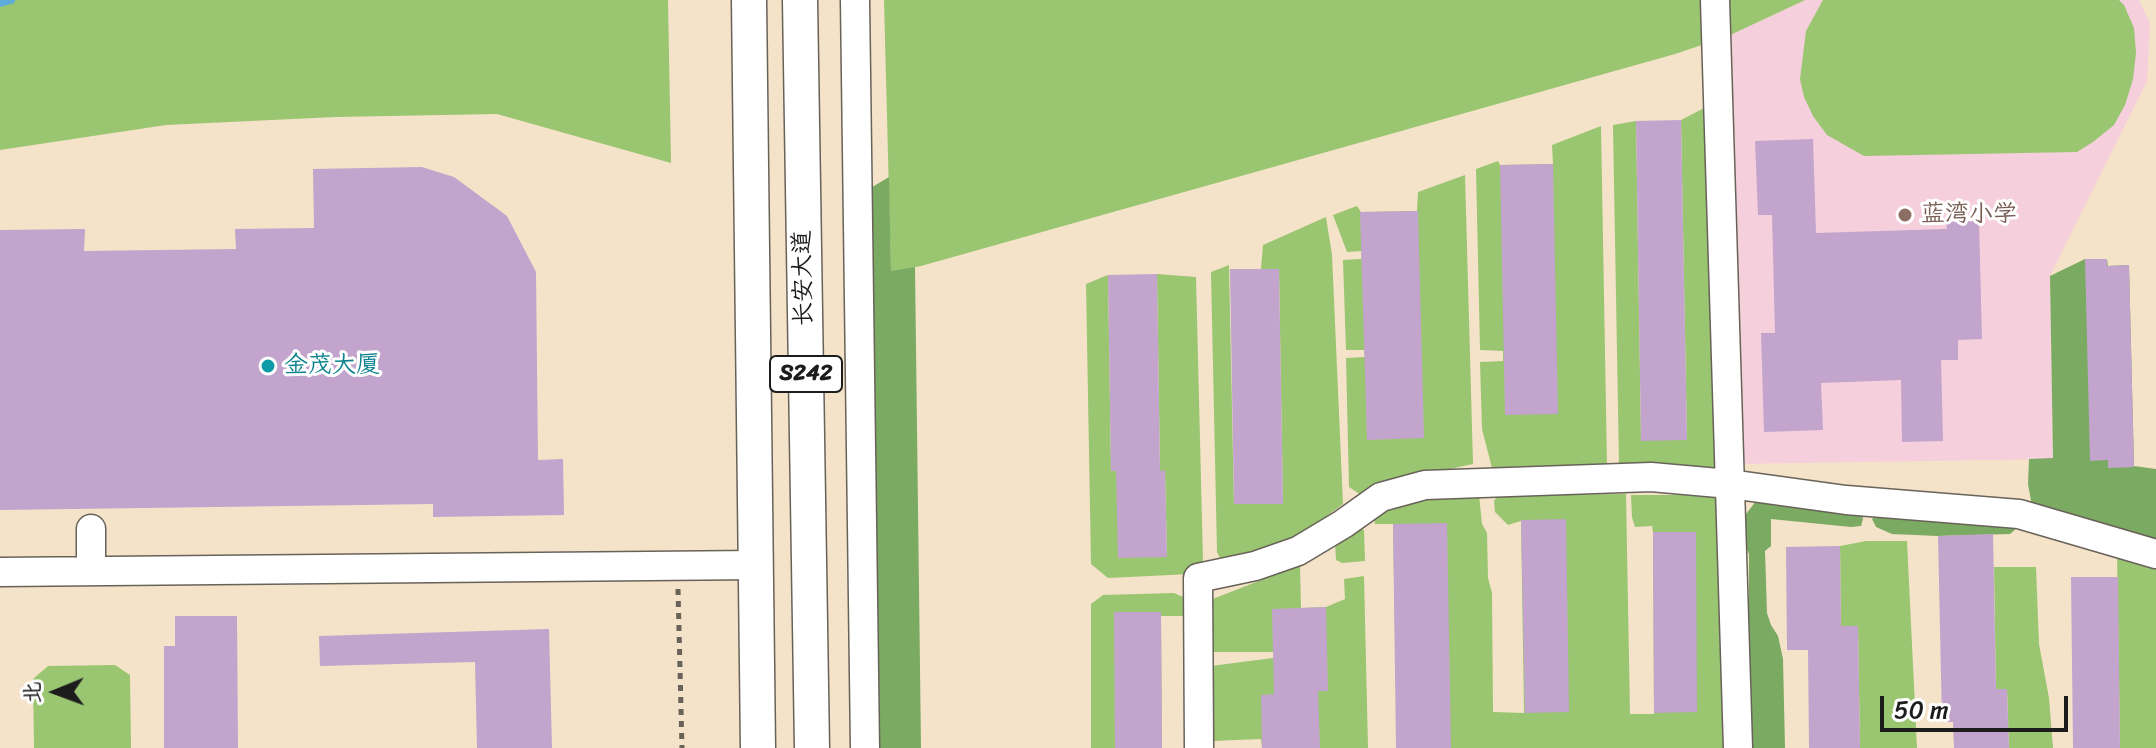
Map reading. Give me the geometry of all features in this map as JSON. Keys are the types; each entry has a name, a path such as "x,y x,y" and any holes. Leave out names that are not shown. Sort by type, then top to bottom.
{"main road":[{"path":"733,0 750,110"},
{"name":"S242","path":"749,0 758,748"},
{"name":"长安大道","path":"800,0 812,748"},
{"path":"801,104 824,0"}],"street":[{"path":"855,0 865,748"},
{"path":"1715,0 1738,748"},
{"path":"1199,748 1198,578 1255,566 1298,551 1381,497 1425,485 1651,477 1730,484 1846,500 2019,514 2156,554"},
{"path":"91,529 91,571"},
{"path":"0,572 756,565"}],"path":[{"path":"678,585 682,748"}],"shaded area":[{"name":"蓝湾小学","path":"1805,0 2139,0 2150,23 2147,81 2050,276 2053,459 1737,464 1726,37"}],"green space":[{"path":"0,0 668,0 671,163 497,114 166,125 0,150"},
{"path":"884,0 1805,0 1726,37 1675,54 891,272"},
{"path":"1823,0 2119,0 2134,28 2136,53 2133,79 2125,105 2114,125 2077,152 1864,156 1827,135 1804,97 1800,79 1806,31"},
{"path":"1712,104 1716,475 1619,466 1613,125 1636,121 1641,440 1687,439 1681,120"},
{"path":"1601,126 1607,466 1492,468 1482,429 1480,362 1503,361 1503,351 1480,350 1476,169 1498,161 1500,165 1553,164 1552,145"},
{"path":"1465,175 1473,464 1376,485 1361,495 1349,487 1346,358 1365,357 1364,350 1346,350 1343,260 1361,259 1362,251 1347,252 1333,215 1357,206 1361,212 1417,211 1418,192"},
{"path":"889,177 891,271 915,267 921,748 877,748 869,189"},
{"path":"1326,217 1332,255 1343,504 1286,541 1235,561 1221,560 1217,552 1211,272 1229,265 1234,504 1283,504 1279,269 1261,269 1263,245"},
{"path":"2085,259 2107,259 2108,266 2129,265 2134,466 2156,469 2156,547 2038,511 2031,501 2029,459 2053,458 2050,276"},
{"path":"1157,274 1196,277 1203,562 1191,574 1108,578 1091,564 1086,284 1108,275 1111,470 1116,471 1167,556 1165,471 1160,471"},
{"path":"1626,494 1630,714 1654,714 1653,532 1652,526 1635,527 1631,495 1723,498 1727,748 1397,748 1393,524 1375,524 1373,512 1424,496 1479,495 1482,524 1487,533 1488,578 1492,593 1493,712 1524,713 1521,521 1508,525 1495,512 1494,501 1498,495"},
{"path":"1756,501 1862,512 1863,519 1861,526 1851,527 1771,519 1771,546 1765,551 1767,613 1778,636 1783,659 1785,748 1749,748 1746,623 1749,554 1743,541 1743,518"},
{"path":"1879,512 2013,522 2017,528 2010,534 1892,534 1876,527 1872,519"},
{"path":"1364,530 1365,561 1342,563 1336,560 1335,542"},
{"path":"1866,541 1907,541 1917,748 1860,748 1858,627 1841,626 1840,546"},
{"path":"2117,551 2156,565 2156,748 2120,748"},
{"path":"1300,565 1301,608 1326,607 1345,599 1344,579 1364,576 1368,748 1262,748 1261,739 1213,741 1211,666 1273,658 1273,652 1211,652 1210,600"},
{"path":"1994,567 2036,567 2039,644 2049,698 2053,748 2009,748 2007,689 1996,689"},
{"path":"1174,593 1188,599 1189,616 1161,616 1162,748 1091,748 1091,604 1103,595"},
{"path":"115,665 130,675 131,748 34,748 33,679 48,666"}],"building":[{"path":"1681,120 1687,440 1641,441 1636,121"},
{"path":"1813,139 1816,233 1947,229 1946,222 1979,221 1982,339 1958,340 1958,360 1941,360 1943,441 1902,442 1901,380 1821,383 1823,430 1764,432 1761,333 1775,333 1772,215 1758,215 1755,141"},
{"path":"1553,164 1558,414 1505,415 1500,165"},
{"name":"金茂大厦","path":"422,167 454,177 507,216 536,272 538,460 563,459 564,515 433,517 433,504 0,510 0,230 85,229 84,251 236,249 235,229 314,228 313,169"},
{"path":"1418,211 1424,438 1367,440 1360,212"},
{"path":"2085,259 2107,259 2107,266 2129,265 2134,467 2108,468 2108,460 2090,461"},
{"path":"1230,269 1279,269 1283,504 1234,504"},
{"path":"1157,274 1160,471 1165,470 1167,557 1118,558 1116,471 1111,471 1108,275"},
{"path":"1566,519 1569,712 1525,713 1521,520"},
{"path":"1447,523 1451,748 1396,748 1393,524"},
{"path":"1653,532 1696,532 1697,712 1654,713"},
{"path":"1993,534 1996,689 2007,689 2009,748 1954,748 1953,722 1942,722 1938,536"},
{"path":"1840,546 1841,626 1858,626 1860,748 1809,748 1808,650 1787,650 1786,547"},
{"path":"2071,577 2118,577 2120,748 2073,748"},
{"path":"1326,607 1328,691 1318,691 1320,748 1262,748 1261,695 1274,694 1272,609"},
{"path":"1114,612 1161,612 1162,748 1115,748"},
{"path":"175,616 237,616 238,748 164,748 164,646 175,646"},
{"path":"549,629 552,748 477,748 475,662 320,666 319,636"}],"waterway":[{"path":"0,3 11,0"}],"place":[{"name":"蓝湾小学","path":"1905,215"},
{"name":"金茂大厦","path":"268,366"}]}
